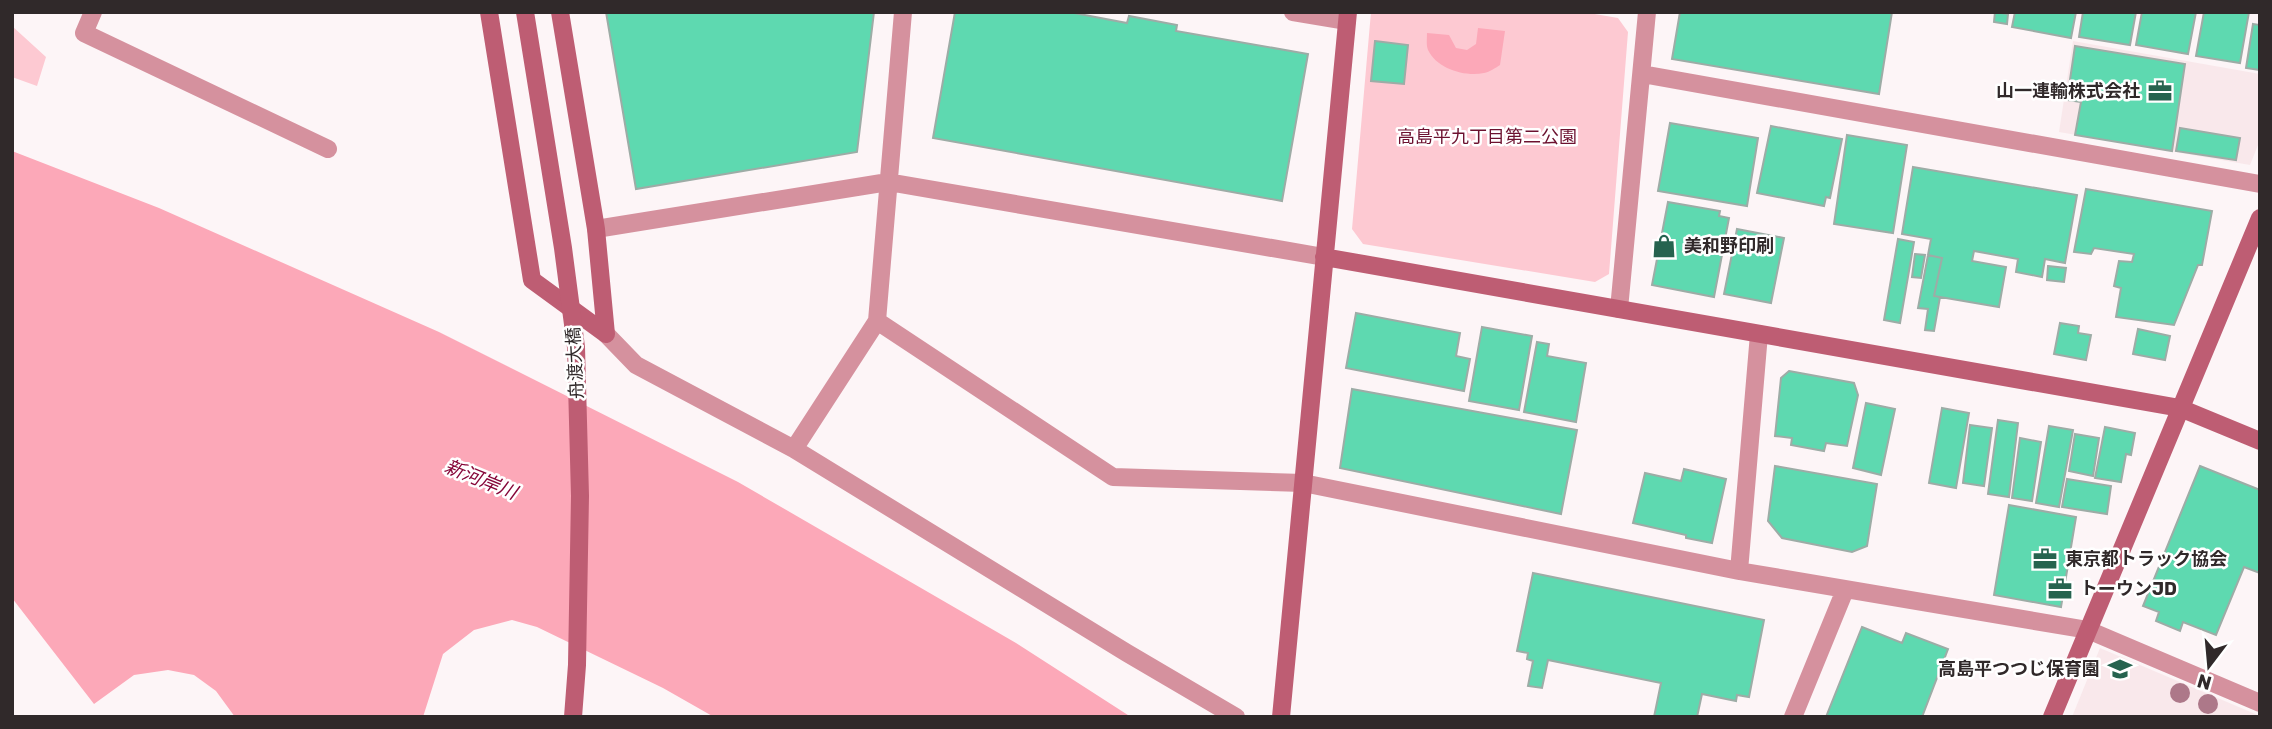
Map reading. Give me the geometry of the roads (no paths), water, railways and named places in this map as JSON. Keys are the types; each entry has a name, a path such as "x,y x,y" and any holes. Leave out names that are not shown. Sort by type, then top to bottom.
{"street":[{"path":"93,12 84,33 328,149"},
{"path":"489,12 532,280 606,334 636,365 794,449 1236,717"},
{"name":"舟渡大橋","path":"526,12 576,347 580,496 577,665 573,717"},
{"path":"560,12 596,229 606,334"},
{"path":"794,449 877,321 903,12"},
{"path":"1281,717 1347,17 1293,12"},
{"path":"1619,309 1647,12"},
{"path":"1642,74 2260,184"},
{"path":"596,229 888,182 2180,408 2260,441"},
{"path":"2052,717 2260,218"},
{"path":"877,321 1113,477 1303,483 1739,571 2088,630 2260,703"},
{"path":"1739,571 1759,334"},
{"path":"1793,717 1845,590"}],"water":[{"path":"1478,28 1505,31 1500,65 1488,72 1468,74 1452,70 1432,57 1428,50 1427,33 1449,35 1456,48 1467,50 1476,44"},
{"name":"新河岸川","path":"12,151 159,208 439,332 738,482 1016,643 1131,717 714,717 663,688 537,627 512,620 474,630 443,654 423,717 235,717 216,691 194,675 168,670 134,675 94,704 12,598"}],"place":[{"name":"山一連輸株式会社","path":"2160,91"},
{"name":"美和野印刷","path":"1664,246"},
{"name":"東京都トラック協会","path":"2045,559"},
{"name":"トーウンJD","path":"2060,589"},
{"name":"高島平つつじ保育園","path":"2120,669"}],"park label":[{"name":"高島平九丁目第二公園","path":"1487,137"}]}
